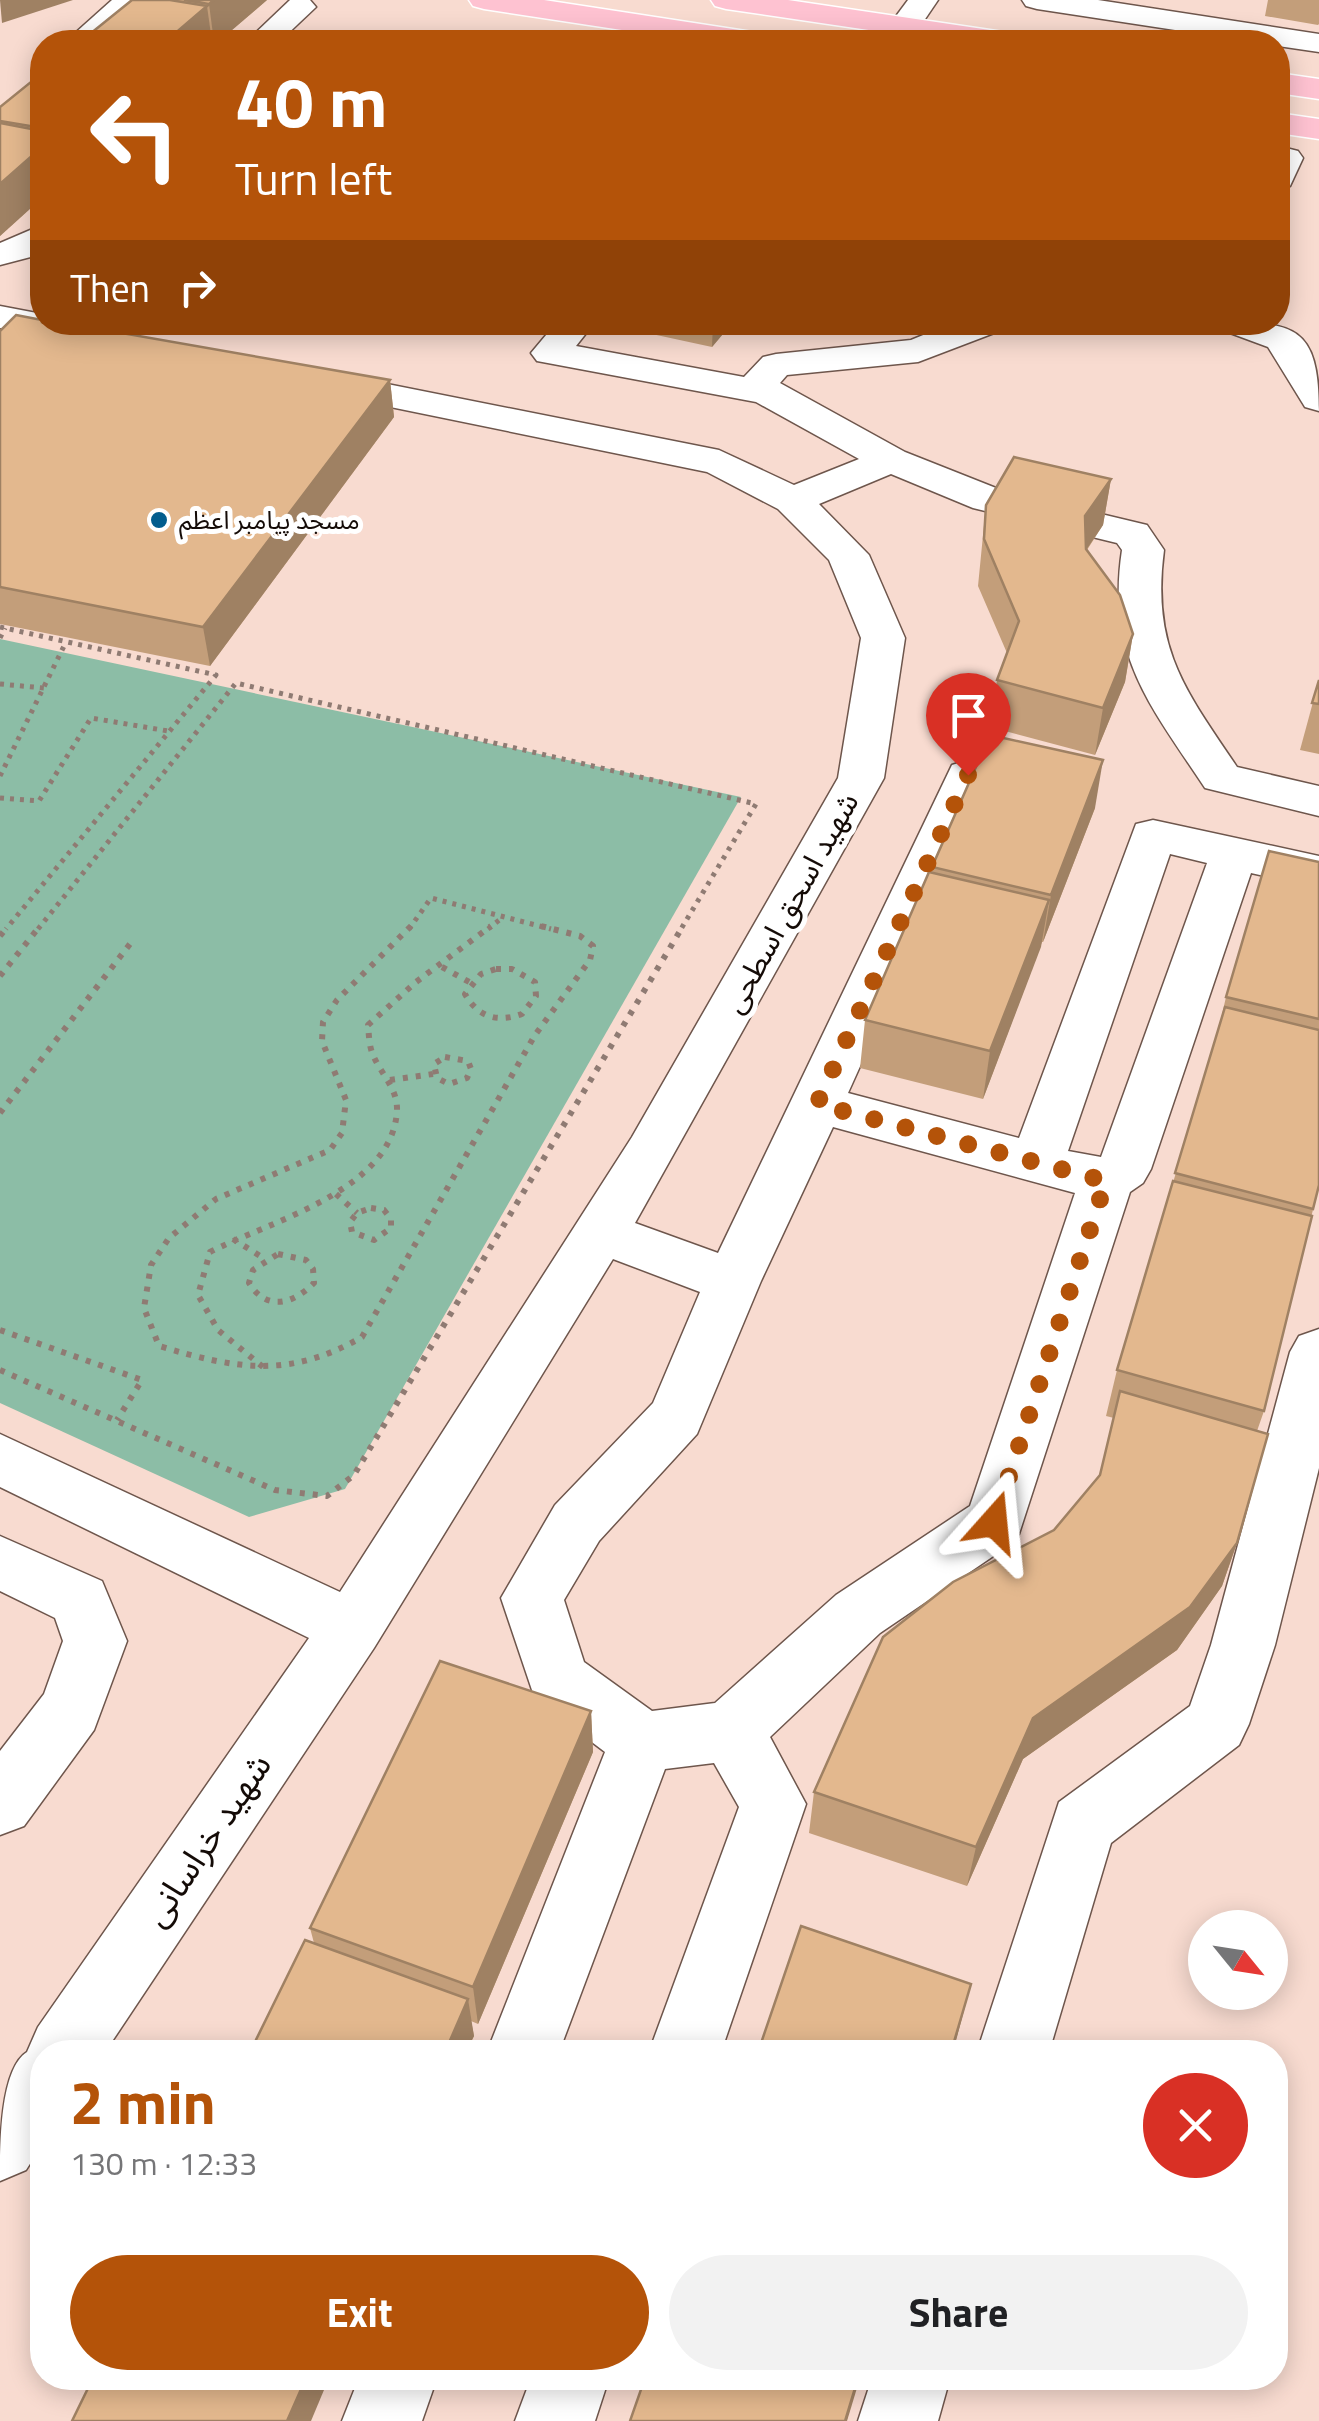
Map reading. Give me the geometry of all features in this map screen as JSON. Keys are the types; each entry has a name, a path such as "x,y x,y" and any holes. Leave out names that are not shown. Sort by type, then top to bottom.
{"main road":[{"path":"484,0 680,30"},
{"path":"726,0 925,30"},
{"path":"1290,84 1319,89"},
{"path":"1290,124 1319,129"}],"street":[{"path":"95,30 131,0"},
{"path":"904,27 922,0"},
{"path":"1037,0 1181,11 1263,30"},
{"path":"275,30 301,7"},
{"path":"1290,36 1319,43"},
{"path":"0,254 30,246"},
{"path":"1,319 30,324"},
{"path":"87,335 119,341"},
{"path":"566,335 550,353 767,393 891,460 987,499 1132,534 1143,550 1134,587 1140,638 1159,679 1221,778 1319,801"},
{"path":"784,335 796,363"},
{"path":"767,393 760,381 776,365 918,350 956,335"},
{"path":"1271,335 1282,339 1319,400"},
{"name":"شهید اسحق اسطحی","path":"272,372 719,462 792,500 848,555 883,638 862,778 651,1152 352,1628"},
{"path":"792,500 891,460"},
{"path":"968,775 733,1281 676,1416 577,1523 532,1598 558,1679 642,1742 731,1731 858,1614 994,1522 1106,1181 1124,1169 1234,853"},
{"path":"1037,1163 1153,835 1319,872"},
{"path":"817,1104 1106,1181"},
{"path":"600,1232 733,1281"},
{"path":"1017,2040 1082,1824 1216,1724 1243,1645 1319,1352"},
{"path":"0,1459 352,1628"},
{"path":"0,1562 80,1600 94,1641 71,1709 0,1804"},
{"name":"شهید خراسانی","path":"71,2040 352,1628"},
{"path":"689,2040 773,1804 731,1731"},
{"path":"528,2040 642,1742"},
{"path":"0,2144 30,2100"},
{"path":"382,2421 394,2390"},
{"path":"555,2421 566,2390"},
{"path":"898,2421 907,2390"}],"path":[{"path":"0,638 2,628 216,674 0,936"},
{"path":"0,776 66,642"},
{"path":"0,976 236,683 756,804 354,1474 327,1496 275,1490 0,1370"},
{"path":"0,684 44,688"},
{"path":"0,798 38,801 91,718 169,732"},
{"path":"431,898 580,936 593,946 590,960 535,1035 362,1337 335,1356 303,1366 266,1370 212,1362 159,1346 144,1308 151,1265 169,1238 216,1199 330,1150 342,1133 346,1100 322,1041 323,1022 337,1000 410,928 431,898"},
{"path":"266,1370 218,1330 198,1295 210,1252 232,1238 336,1194 367,1170 392,1140 398,1114 395,1087 372,1054 368,1025 394,999 504,916"},
{"path":"0,1113 133,940"},
{"path":"442,966 470,983"},
{"path":"512,969 535,982 538,993 524,1014 493,1018 478,1014 469,1005 465,994 470,983 481,974 512,969"},
{"path":"445,1057 468,1061 471,1069 467,1078 458,1083 437,1081 433,1074 434,1064 445,1057"},
{"path":"390,1080 433,1074"},
{"path":"336,1194 357,1213"},
{"path":"371,1208 384,1210 391,1219 391,1228 374,1240 362,1239 352,1232 350,1222 357,1213 371,1208"},
{"path":"232,1238 264,1259"},
{"path":"278,1254 306,1260 313,1269 314,1284 286,1304 254,1295 249,1283 253,1270 264,1259 278,1254"},
{"path":"0,1330 142,1380 117,1420"}],"green space":[{"path":"0,639 741,797 345,1489 249,1517 0,1403"}],"building":[{"path":"132,0 170,0 207,6 179,30 95,30"},
{"path":"30,83 30,126 0,121 0,107"},
{"path":"0,123 30,129 30,158 0,184"},
{"name":"مسجد پیامبر اعظم","path":"16,315 30,318 30,335 133,335 390,380 203,627 0,587 0,331"},
{"path":"1014,457 1111,479 1085,516 1086,549 1120,595 1133,634 1103,708 997,680 1019,621 984,539 986,505"},
{"path":"1319,680 1319,704 1312,703"},
{"path":"990,735 1103,760 1051,895 932,867"},
{"path":"1269,851 1319,862 1319,1019 1226,997"},
{"path":"929,872 1049,900 990,1051 865,1020"},
{"path":"1225,1007 1319,1030 1319,1185 1313,1209 1175,1173"},
{"path":"1173,1181 1312,1216 1264,1411 1117,1370"},
{"path":"1120,1391 1268,1434 1237,1543 1190,1607 1033,1718 976,1847 814,1792 883,1637 953,1582 1054,1530 1100,1475"},
{"path":"440,1661 591,1711 473,1987 310,1928"},
{"path":"801,1926 971,1984 955,2040 762,2040"},
{"path":"305,1940 468,1999 450,2040 256,2040"},
{"path":"87,2390 301,2390 287,2421 72,2421"},
{"path":"641,2390 854,2390 845,2421 630,2421"}],"place":[{"name":"مسجد پیامبر اعظم","path":"159,520"}],"route":[{"path":"968,775 817,1104 1106,1181 994,1522"}]}
